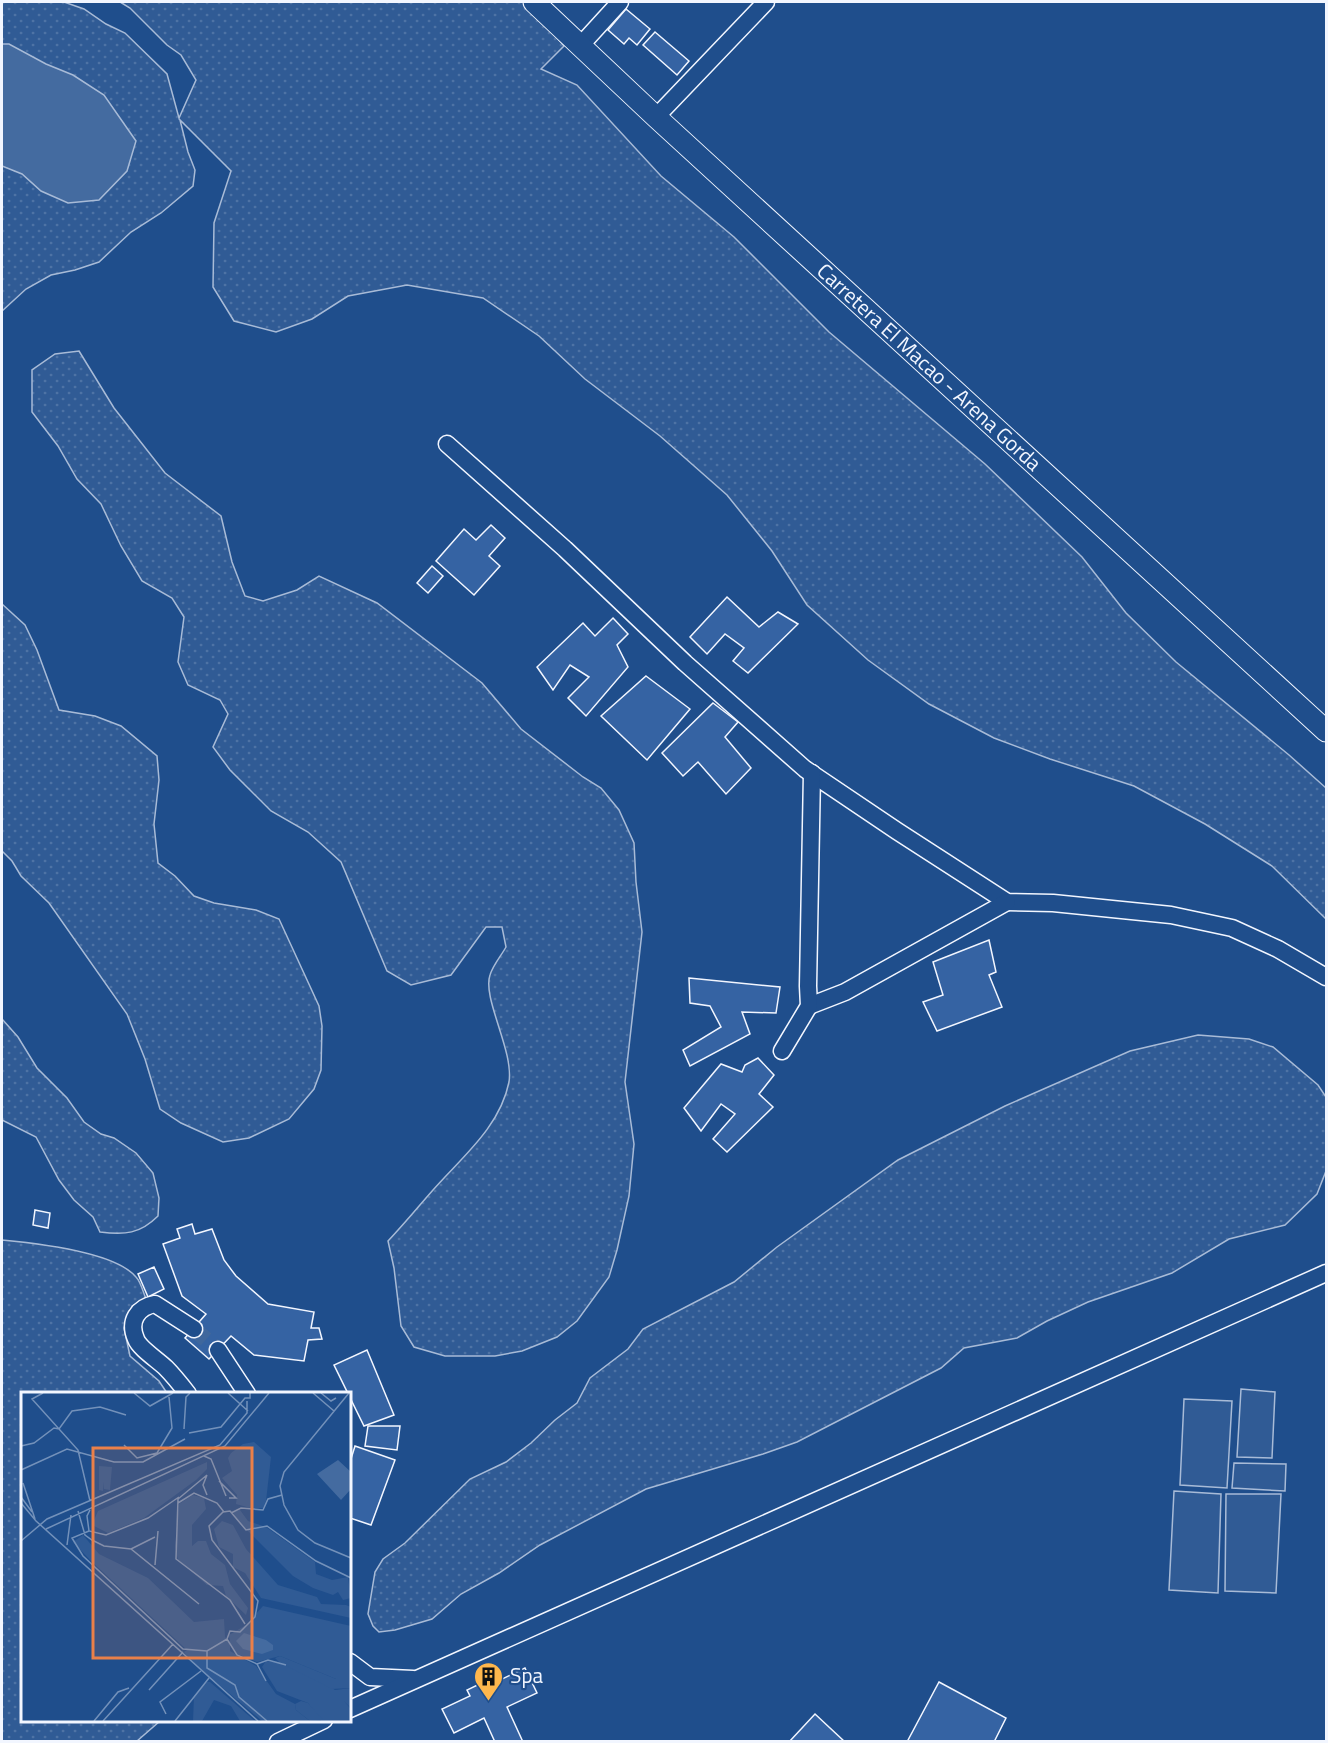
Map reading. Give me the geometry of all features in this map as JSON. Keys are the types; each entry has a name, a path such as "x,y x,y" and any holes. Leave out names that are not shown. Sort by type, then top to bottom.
{"street":[{"name":"Carretera El Macao - Arena Gorda","path":"534,2 656,117 1326,731"},
{"path":"580,46 620,2"},
{"path":"656,117 766,2"},
{"path":"447,444 565,549 685,663 812,773 1007,902"},
{"path":"782,1051 809,1006 812,773"},
{"path":"809,1006 845,992 1007,902 1053,903 1171,915 1232,928 1278,949 1326,977"},
{"path":"351,1709 1326,1273"},
{"path":"186,1392 168,1370 136,1340 133,1327 136,1315 145,1306 155,1304 194,1329"},
{"path":"218,1350 246,1392"},
{"path":"351,1663 370,1677 417,1679"},
{"path":"278,1742 320,1722"}],"shaded area":[{"path":"2,2 64,2 84,9 106,24 125,33 167,74 179,118 196,80 181,55 167,45 130,8 120,2 528,2 564,46 541,69 577,85 661,176 734,237 829,332 985,464 1082,557 1126,613 1176,662 1326,788 1326,919 1272,866 1205,824 1134,786 994,738 929,704 868,660 807,605 772,551 727,495 660,436 585,379 539,336 483,298 407,285 348,296 312,319 276,332 234,321 213,287 214,223 231,171 180,120 195,170 193,186 161,213 131,232 99,262 51,275 26,289 2,311"},
{"path":"2,44 9,44 46,64 73,75 104,95 136,141 127,171 99,200 68,203 41,191 22,174 2,166"},
{"path":"79,351 114,408 165,473 221,516 232,562 245,596 263,601 297,590 319,576 377,603 482,683 521,729 583,777 601,788 619,810 634,843 642,932 625,1082 634,1144 629,1196 609,1277 577,1321 557,1337 522,1351 495,1356 445,1356 414,1347 401,1326 394,1268 388,1241 489,1127 504,1098 509,1082 507,1055 490,997 489,985 491,971 506,947 502,927 486,927 451,975 411,985 387,971 341,862 308,832 271,811 230,770 213,747 228,714 220,700 188,685 178,662 184,617 172,598 142,581 121,546 101,504 77,479 58,446 32,412 32,370 55,354"},
{"path":"2,604 25,625 37,650 59,710 95,716 121,726 157,756 159,780 154,824 158,863 175,876 194,896 214,903 256,910 279,919 319,1006 322,1026 321,1070 314,1089 289,1119 249,1138 223,1142 181,1123 160,1109 145,1059 127,1014 49,903 21,876 12,861 2,851"},
{"path":"2,1019 18,1037 37,1068 67,1098 84,1122 136,1153 153,1173 159,1198 158,1216 145,1227 132,1232 100,1232 93,1217 74,1200 59,1180 36,1137 2,1120"},
{"path":"1198,1035 1249,1039 1273,1047 1318,1085 1326,1097 1326,1171 1317,1194 1285,1225 1229,1239 1172,1273 1088,1302 1017,1338 964,1348 941,1368 797,1442 646,1489 540,1545 499,1573 461,1594 432,1619 395,1630 379,1632 373,1626 368,1614 375,1572 383,1559 405,1543 470,1479 506,1462 577,1403 590,1378 628,1349 643,1329 734,1282 777,1247 898,1160 1005,1106 1130,1051"},
{"path":"2,1240 93,1255 126,1268 136,1277 146,1299 132,1306 124,1328 130,1356 159,1381 166,1392 21,1392 21,1722 159,1722 137,1741 2,1741"},
{"path":"1241,1389 1275,1392 1272,1458 1237,1457"},
{"path":"1184,1399 1232,1401 1227,1488 1180,1485"},
{"path":"1234,1463 1286,1464 1285,1491 1232,1488"},
{"path":"1174,1491 1221,1494 1218,1593 1169,1590"},
{"path":"1226,1494 1281,1494 1276,1593 1225,1591"}],"building":[{"path":"626,9 650,29 637,45 629,38 624,44 608,30"},
{"path":"655,32 689,61 677,75 643,45"},
{"path":"491,525 505,538 489,556 500,566 474,595 436,561 464,529 476,540"},
{"path":"432,566 443,576 428,593 417,583"},
{"path":"727,597 759,627 778,612 798,624 748,673 733,661 744,648 725,634 707,654 690,637"},
{"path":"613,618 628,634 617,645 628,667 586,716 568,698 589,677 570,665 553,690 537,667 583,623 595,636"},
{"path":"646,676 690,709 647,760 601,716"},
{"path":"713,703 738,722 725,737 751,768 726,794 698,762 683,776 662,753"},
{"path":"989,940 996,972 989,975 1002,1007 937,1031 923,1002 943,995 933,962"},
{"path":"689,978 780,987 776,1013 742,1012 750,1034 690,1066 683,1050 721,1027 710,1006 690,1003"},
{"path":"758,1058 774,1075 759,1094 773,1107 727,1152 713,1139 735,1114 721,1104 701,1131 684,1108 721,1064 742,1072 745,1065"},
{"path":"35,1210 50,1213 48,1228 33,1225"},
{"path":"192,1224 195,1234 212,1229 224,1260 236,1276 268,1304 314,1312 311,1328 319,1328 322,1339 308,1340 304,1361 254,1355 231,1336 209,1359 185,1338 206,1314 182,1296 163,1244 180,1238 177,1229"},
{"path":"154,1267 164,1289 148,1297 138,1274"},
{"path":"367,1350 394,1415 364,1426 351,1400 351,1392 347,1392 334,1365"},
{"path":"368,1426 400,1426 397,1450 365,1446"},
{"path":"355,1446 395,1460 371,1525 351,1518 351,1459"},
{"name":"Spa","path":"525,1668 537,1693 507,1707 523,1742 495,1742 484,1718 454,1733 442,1709 470,1696 467,1690 494,1677 496,1682"},
{"path":"939,1682 1006,1718 994,1742 907,1742"},
{"path":"815,1714 845,1742 789,1742"}],"tunnel":[{"path":"194,1329 218,1350"}],"place":[{"name":"Spa","path":"489,1702"}]}
